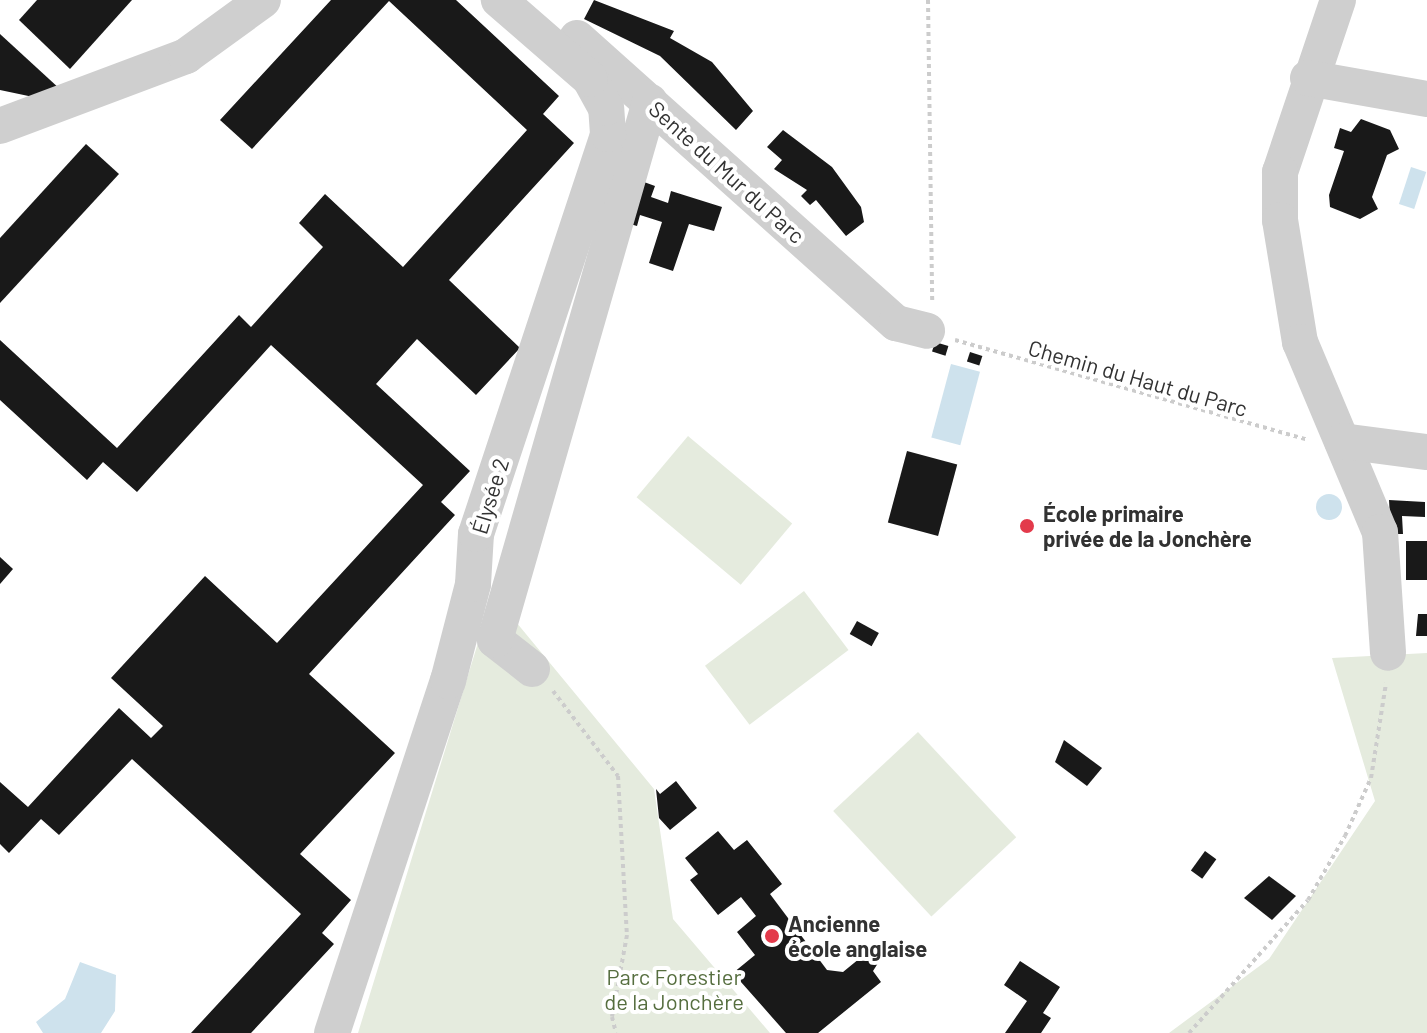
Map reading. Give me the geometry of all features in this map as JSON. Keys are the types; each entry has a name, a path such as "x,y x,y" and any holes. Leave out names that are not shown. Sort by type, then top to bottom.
{"street":[{"path":"0,126 186,56 263,0"},
{"name":"Élysée 2","path":"332,1033 448,681 473,584 476,534 608,134 606,108 590,79 499,0"},
{"name":"Sente du Mur du Parc","path":"534,0 896,323 927,331"},
{"path":"1338,0 1308,78 1280,172 1280,220 1300,342 1380,532 1388,653"},
{"path":"1308,78 1427,99"},
{"path":"532,669 495,640 650,102"},
{"path":"1342,441 1427,452"}],"path":[{"path":"927,331 928,0"},
{"name":"Chemin du Haut du Parc","path":"927,331 1297,440 1342,441"},
{"path":"1189,1033 1308,900 1345,836 1371,778 1388,653"},
{"path":"532,669 618,776 627,935 612,1017 616,1033"}],"green space":[{"path":"688,436 792,523 741,585 637,497"},
{"path":"804,591 849,650 750,725 705,666"},
{"name":"Parc Forestier de la Jonchère","path":"493,594 654,789 673,919 770,1033 358,1033"},
{"path":"1427,653 1427,1033 1169,1033 1269,959 1375,801 1332,658"},
{"path":"918,732 1016,837 931,916 833,811"}],"water":[{"path":"1411,167 1426,172 1414,209 1399,204"},
{"path":"951,364 980,372 960,445 931,437"},
{"path":"1329,494 1339,497 1342,507 1339,517 1329,520 1319,517 1316,507 1319,497"},
{"path":"80,962 116,975 115,1011 101,1033 43,1033 36,1022 65,999"}],"building":[{"path":"37,0 132,0 70,69 19,20"},
{"path":"331,0 456,0 559,96 543,114 574,143 449,280 520,348 476,395 417,339 376,384 470,471 441,502 455,515 309,674 395,753 300,854 351,900 322,933 334,944 251,1033 191,1033 301,914 132,759 59,835 41,819 9,853 0,844 0,782 28,807 119,708 151,738 163,726 111,678 205,576 277,643 423,485 271,345 137,492 103,462 87,480 0,400 0,340 117,448 239,315 251,327 323,247 299,223 325,194 403,267 527,130 389,1 252,149 220,120"},
{"path":"594,0 674,31 670,38 712,62 753,111 736,130 660,56 584,19"},
{"path":"0,34 61,90 38,98 0,90"},
{"path":"1361,119 1390,130 1399,149 1387,155 1372,197 1378,209 1360,219 1330,207 1329,195 1344,151 1334,148 1340,128 1351,132"},
{"path":"783,130 832,167 861,207 864,222 846,236 816,200 810,205 801,196 807,190 774,169 782,160 767,147"},
{"path":"86,144 119,174 0,303 0,238"},
{"path":"644,182 655,186 651,197 668,203 671,191 722,207 714,231 689,224 673,271 649,263 662,222 640,215 637,226 630,224"},
{"path":"935,342 948,346 945,356 932,352"},
{"path":"970,352 982,356 979,366 967,362"},
{"path":"907,451 957,464 938,536 888,522"},
{"path":"1389,500 1425,502 1425,517 1402,516 1403,534 1391,534"},
{"path":"1406,541 1427,541 1427,580 1406,580"},
{"path":"0,557 13,569 0,584"},
{"path":"1418,614 1427,614 1427,636 1416,636"},
{"path":"857,621 879,633 872,646 850,634"},
{"path":"1064,740 1102,768 1087,786 1055,762"},
{"path":"676,781 697,808 670,830 659,818 656,789 660,794"},
{"name":"Ancienne école anglaise","path":"718,831 734,850 747,840 782,884 770,894 827,970 843,972 865,954 880,960 873,971 881,982 818,1033 786,1033 733,973 755,955 737,932 756,916 741,897 718,915 690,880 698,874 685,858"},
{"path":"1205,851 1216,859 1202,879 1191,870"},
{"path":"1269,876 1296,896 1272,920 1244,898"},
{"path":"1020,961 1060,987 1043,1013 1051,1018 1041,1033 1005,1033 1027,1001 1004,985"}],"place":[{"name":"École primaire privée de la Jonchère","path":"1027,526"},
{"name":"Ancienne école anglaise","path":"772,936"}]}
